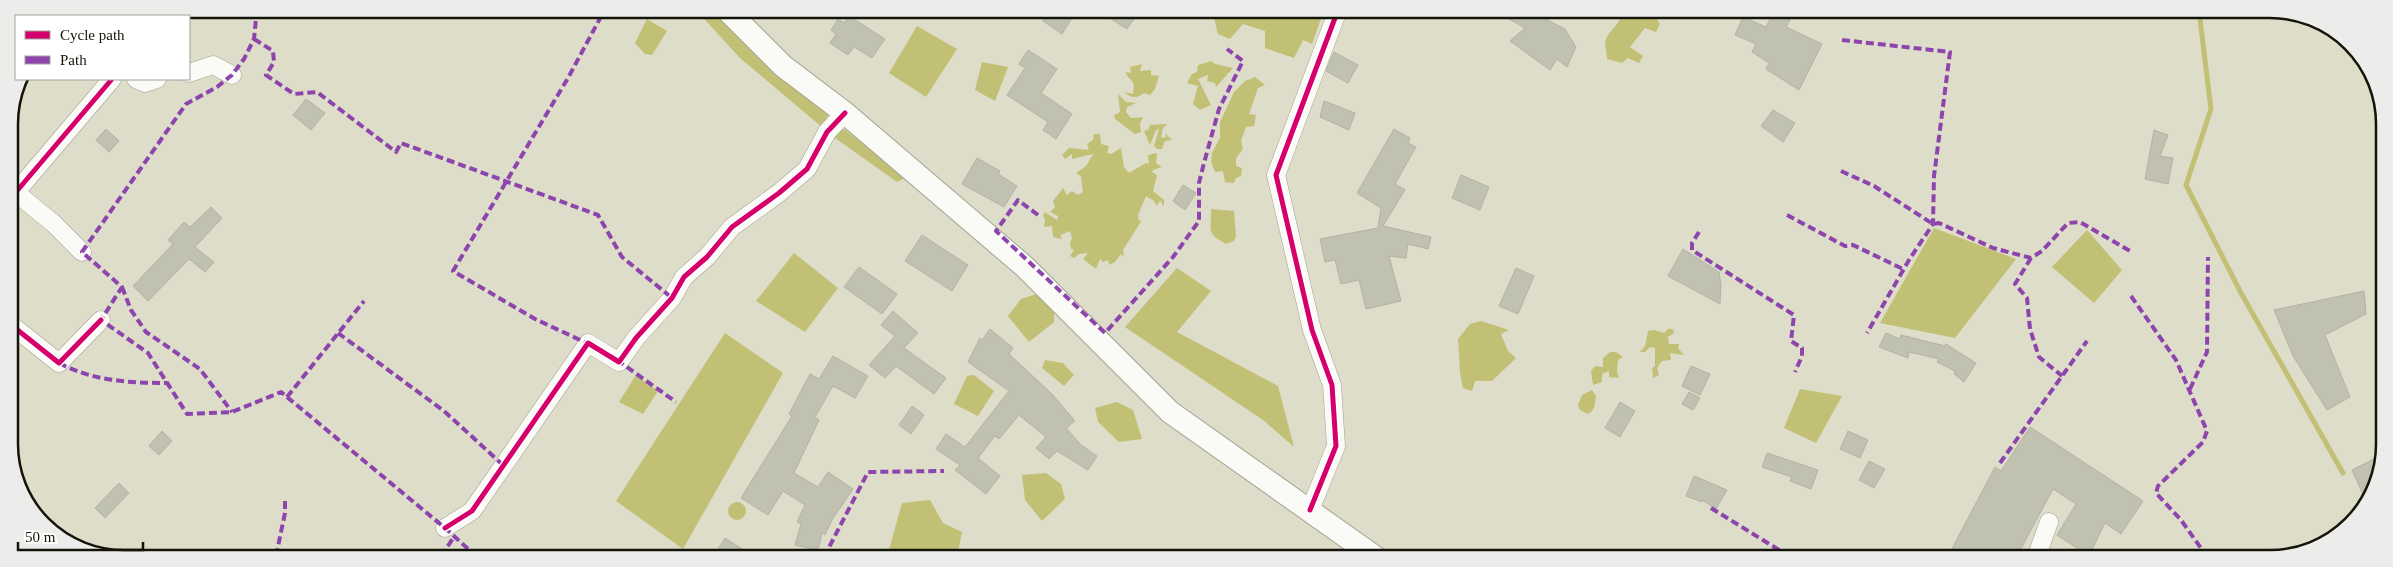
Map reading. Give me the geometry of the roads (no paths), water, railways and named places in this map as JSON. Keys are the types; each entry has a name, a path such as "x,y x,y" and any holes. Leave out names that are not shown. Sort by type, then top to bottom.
{"main road":[{"path":"735,18 783,66 845,113 1026,267 1170,412 1365,549"}],"street":[{"path":"1310,510 1336,446 1332,385 1312,330 1276,175 1335,18"},
{"path":"190,73 213,64 232,75"},
{"path":"18,184 111,80"},
{"path":"138,80 145,83 154,80"},
{"path":"445,528 472,511 588,343 588,345 620,362 636,338 672,298 684,277 707,257 732,227 779,193 806,169 827,132 845,113"},
{"path":"18,194 82,252"},
{"path":"18,330 59,363 101,320"},
{"path":"2039,549 2049,522"}],"waterway":[{"path":"2200,18 2211,109 2186,185 2241,293 2343,473"}]}
